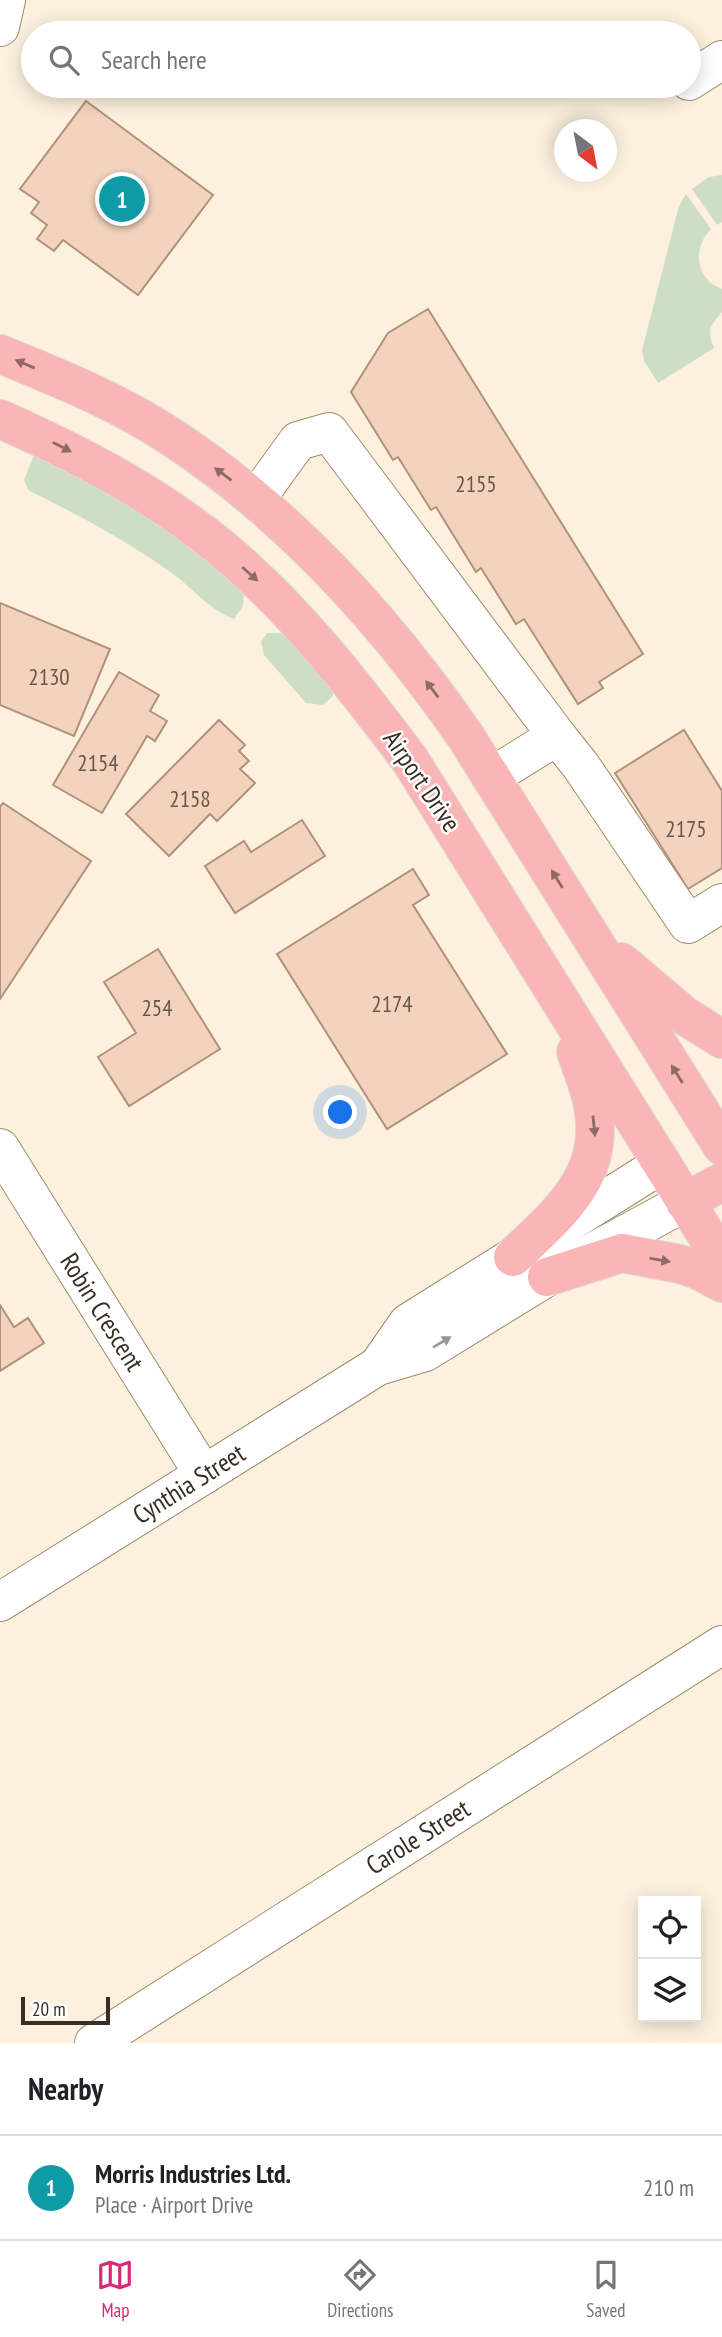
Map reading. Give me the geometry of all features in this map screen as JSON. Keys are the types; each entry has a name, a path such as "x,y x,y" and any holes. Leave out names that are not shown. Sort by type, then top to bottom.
{"main road":[{"path":"0,354 103,398 171,437 256,499 301,540 375,617 437,695 719,1135 662,1164"},
{"name":"Airport Drive","path":"0,419 59,445 111,473 167,509 219,546 269,591 316,641 410,760 722,1260"},
{"path":"593,937 685,1016 722,1039"},
{"path":"513,1257 563,1211 586,1177 596,1140 591,1096 572,1040 542,970"},
{"path":"685,1202 722,1182"},
{"path":"547,1277 622,1254 680,1264 722,1283"}],"street":[{"path":"0,27 6,0"},
{"path":"701,73 722,60"},
{"path":"256,499 298,441 330,432 581,766 688,924 722,903"},
{"path":"491,777 557,736"},
{"name":"Robin Crescent","path":"0,1148 204,1475"},
{"name":"Cynthia Street","path":"378,1366 408,1323 662,1164"},
{"name":"Cynthia Street","path":"0,1602 378,1366 425,1352 547,1277 685,1202"},
{"name":"Carole Street","path":"104,2036 722,1645"}],"green space":[{"path":"722,175 722,222 717,225 692,189 709,177"},
{"path":"686,194 711,229 700,247 699,261 708,280 722,289 722,312 710,329 714,348 658,383 644,361 642,350 679,206"},
{"path":"42,453 173,526 244,591 243,606 234,619 217,610 138,550 28,490 24,480 33,457"},
{"path":"267,633 288,633 332,683 333,696 323,705 306,703 264,655 261,642"}],"building":[{"path":"86,101 213,195 138,295 63,240 54,251 37,239 47,225 31,213 39,202 20,189"},
{"path":"428,309 643,654 599,682 603,688 578,704 524,619 516,624 481,568 476,572 436,507 431,510 398,457 393,460 351,392 388,333"},
{"path":"0,603 110,649 74,736 0,705"},
{"path":"119,672 159,695 150,711 167,721 155,741 147,736 102,813 53,785"},
{"path":"219,720 245,745 239,751 249,761 240,769 255,783 217,821 210,814 169,856 126,814"},
{"path":"684,730 722,791 722,868 688,889 615,773"},
{"path":"3,803 91,861 0,999 0,807"},
{"path":"302,820 325,856 235,913 205,866 244,841 251,852"},
{"path":"413,869 429,895 413,905 507,1054 387,1129 277,954"},
{"path":"158,949 220,1049 129,1106 98,1057 136,1033 104,982"},
{"path":"0,1305 14,1327 28,1318 44,1343 0,1371"}],"place":[{"name":"Morris Industries Ltd.","path":"122,199"}]}
